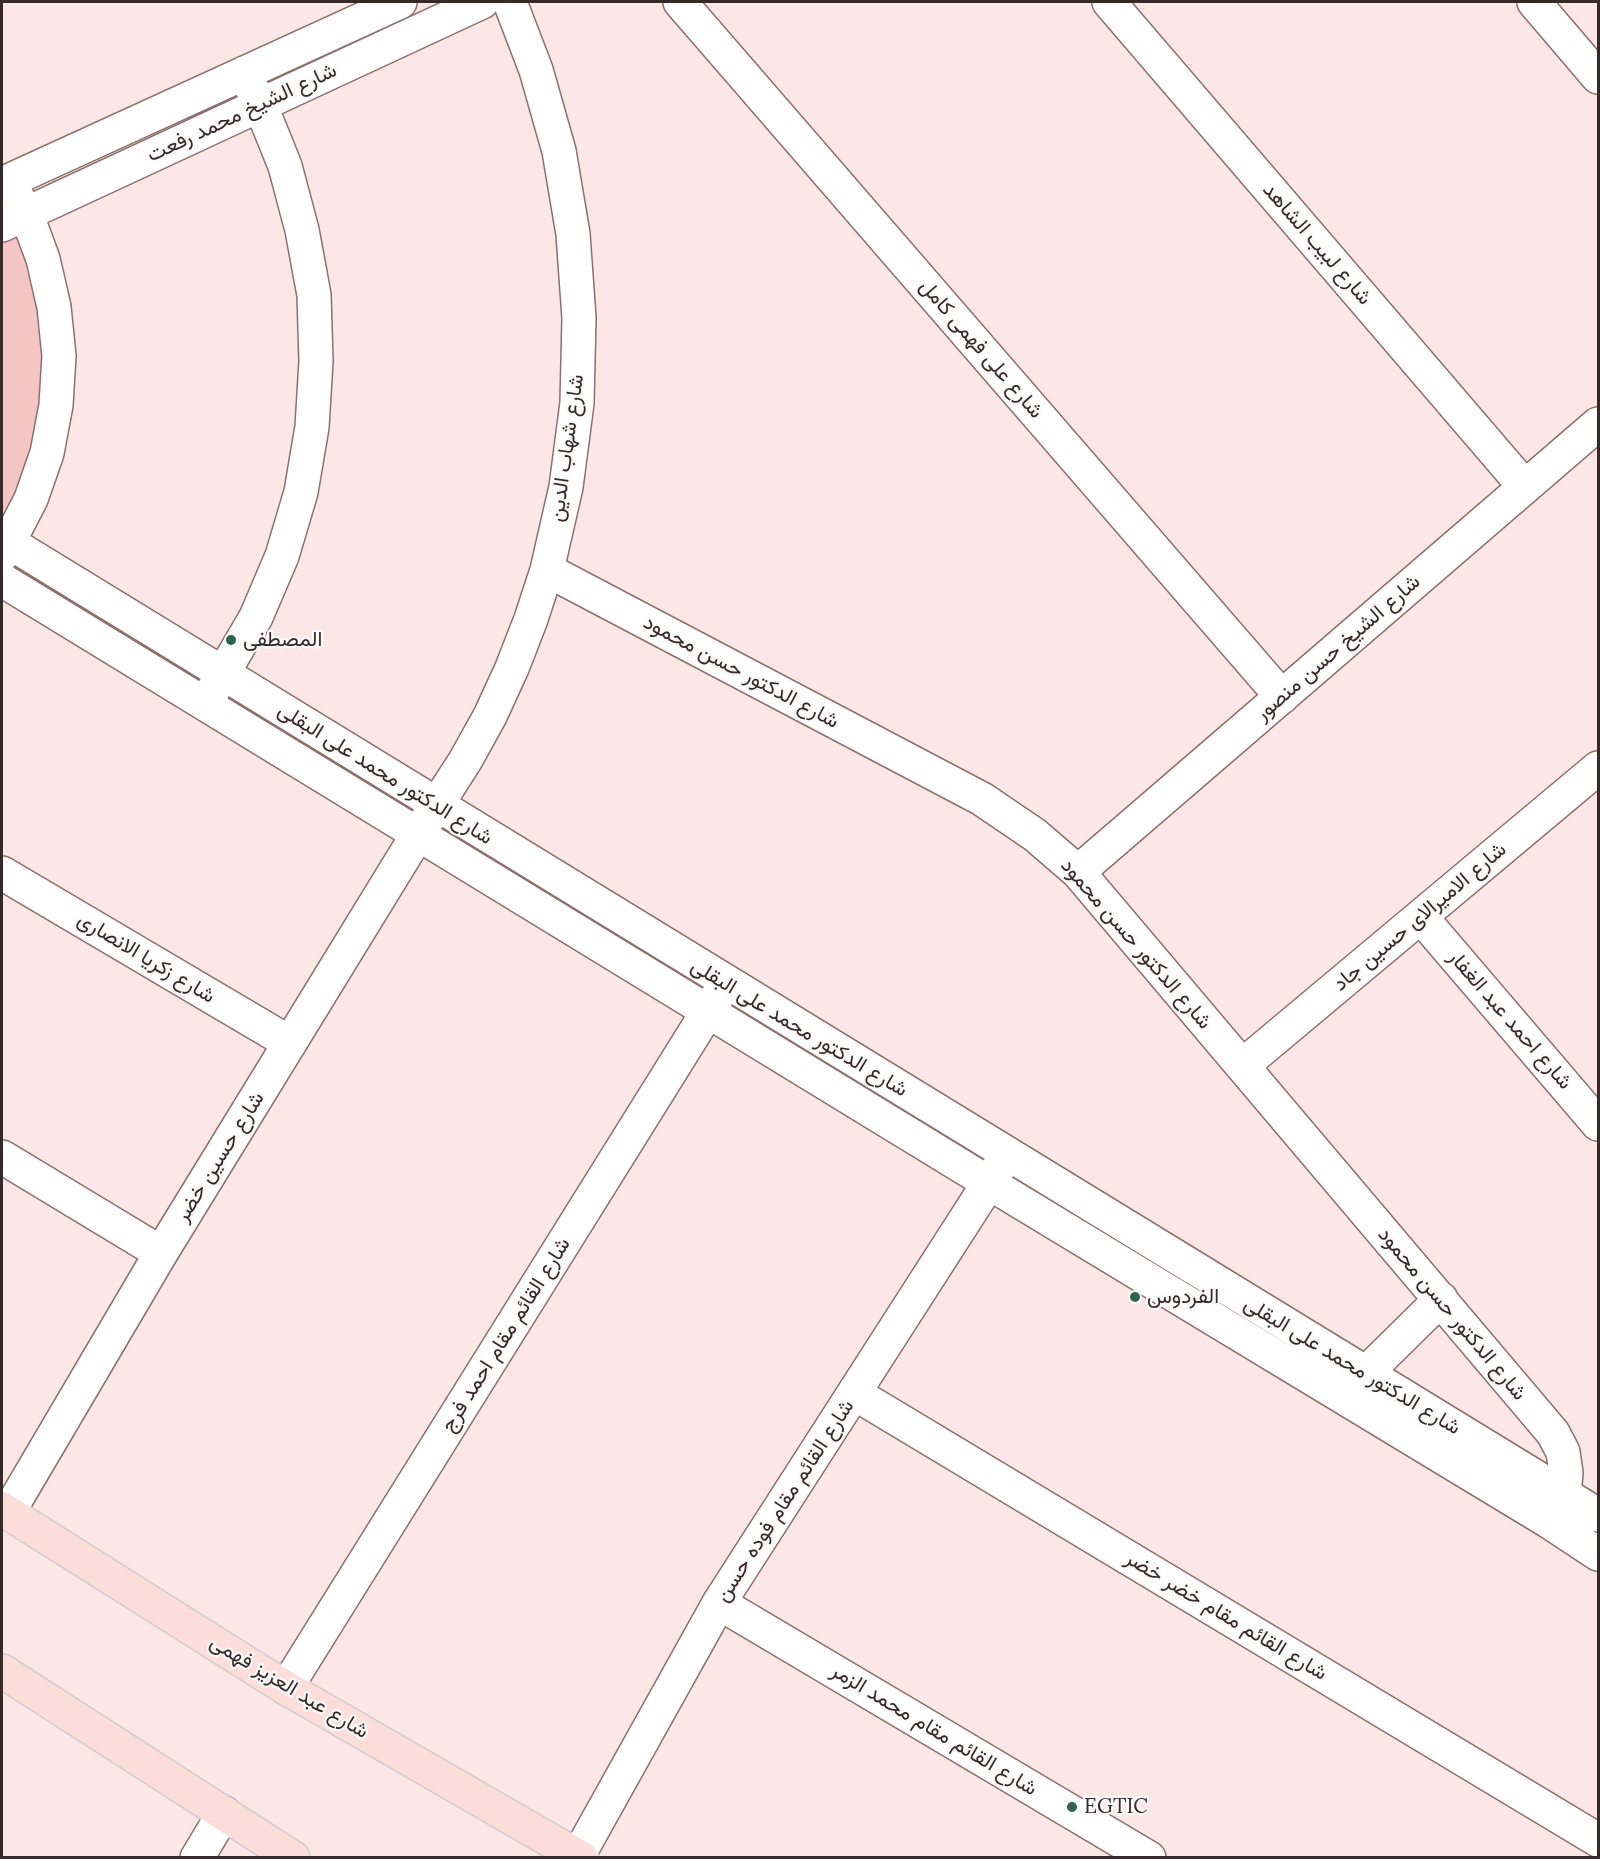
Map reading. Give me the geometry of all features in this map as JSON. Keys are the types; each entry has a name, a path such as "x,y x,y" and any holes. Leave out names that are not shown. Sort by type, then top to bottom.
{"main road":[{"name":"شارع عبد العزيز فهمى","path":"5,1511 286,1688 579,1857"},
{"path":"2,1671 293,1857"}],"street":[{"name":"شارع الشيخ محمد رفعت","path":"5,182 400,2"},
{"name":"شارع الشيخ محمد رفعت","path":"14,219 482,2"},
{"name":"شارع شهاب الدين","path":"438,806 465,761 503,687 531,619 546,570 566,487 577,403 579,318 573,234 559,151 536,69 510,2"},
{"name":"شارع على فهمى كامل","path":"680,2 1282,697"},
{"name":"شارع لبيب الشاهد","path":"1109,2 1525,487"},
{"path":"1534,2 1599,77"},
{"path":"204,703 224,675 256,617 282,556 301,492 312,427 316,361 314,295 300,219 285,166 244,73"},
{"path":"4,546 31,499 47,453 56,405 58,366 54,307 44,259 14,219 5,182"},
{"name":"شارع الشيخ حسن منصور","path":"1078,873 1599,424"},
{"name":"شارع الدكتور محمد على البقلى","path":"4,546 224,675 1599,1515"},
{"name":"شارع الدكتور حسن محمود","path":"546,570 982,799 1035,835 1078,873 1553,1433 1563,1452 1566,1473 1564,1494"},
{"name":"شارع الدكتور محمد على البقلى","path":"2,579 989,1184 1538,1514 1599,1554"},
{"name":"شارع الاميرالاى حسين جاد","path":"1242,1066 1421,917 1596,776"},
{"name":"شارع حسين خضر","path":"5,1511 418,834 438,806"},
{"name":"شارع زكريا الانصارى","path":"2,873 290,1043"},
{"name":"شارع احمد عبد الغفار","path":"1421,917 1599,1124"},
{"name":"شارع القائم مقام احمد فرج","path":"286,1688 725,982"},
{"name":"شارع القائم مقام فوده حسن","path":"579,1857 719,1603 1007,1155"},
{"path":"2,1157 161,1253"},
{"path":"1365,1374 1441,1299"},
{"name":"شارع القائم مقام خضر خضر","path":"854,1393 1599,1840"},
{"name":"شارع القائم مقام محمد الزمر","path":"719,1603 1149,1857"},
{"path":"197,1857 224,1814"}],"shaded area":[{"path":"26,213 56,405 2,538 2,225"}],"place":[{"name":"المصطفى","path":"231,640"},
{"name":"الفردوس","path":"1135,1297"},
{"name":"EGTIC","path":"1072,1807"}]}
